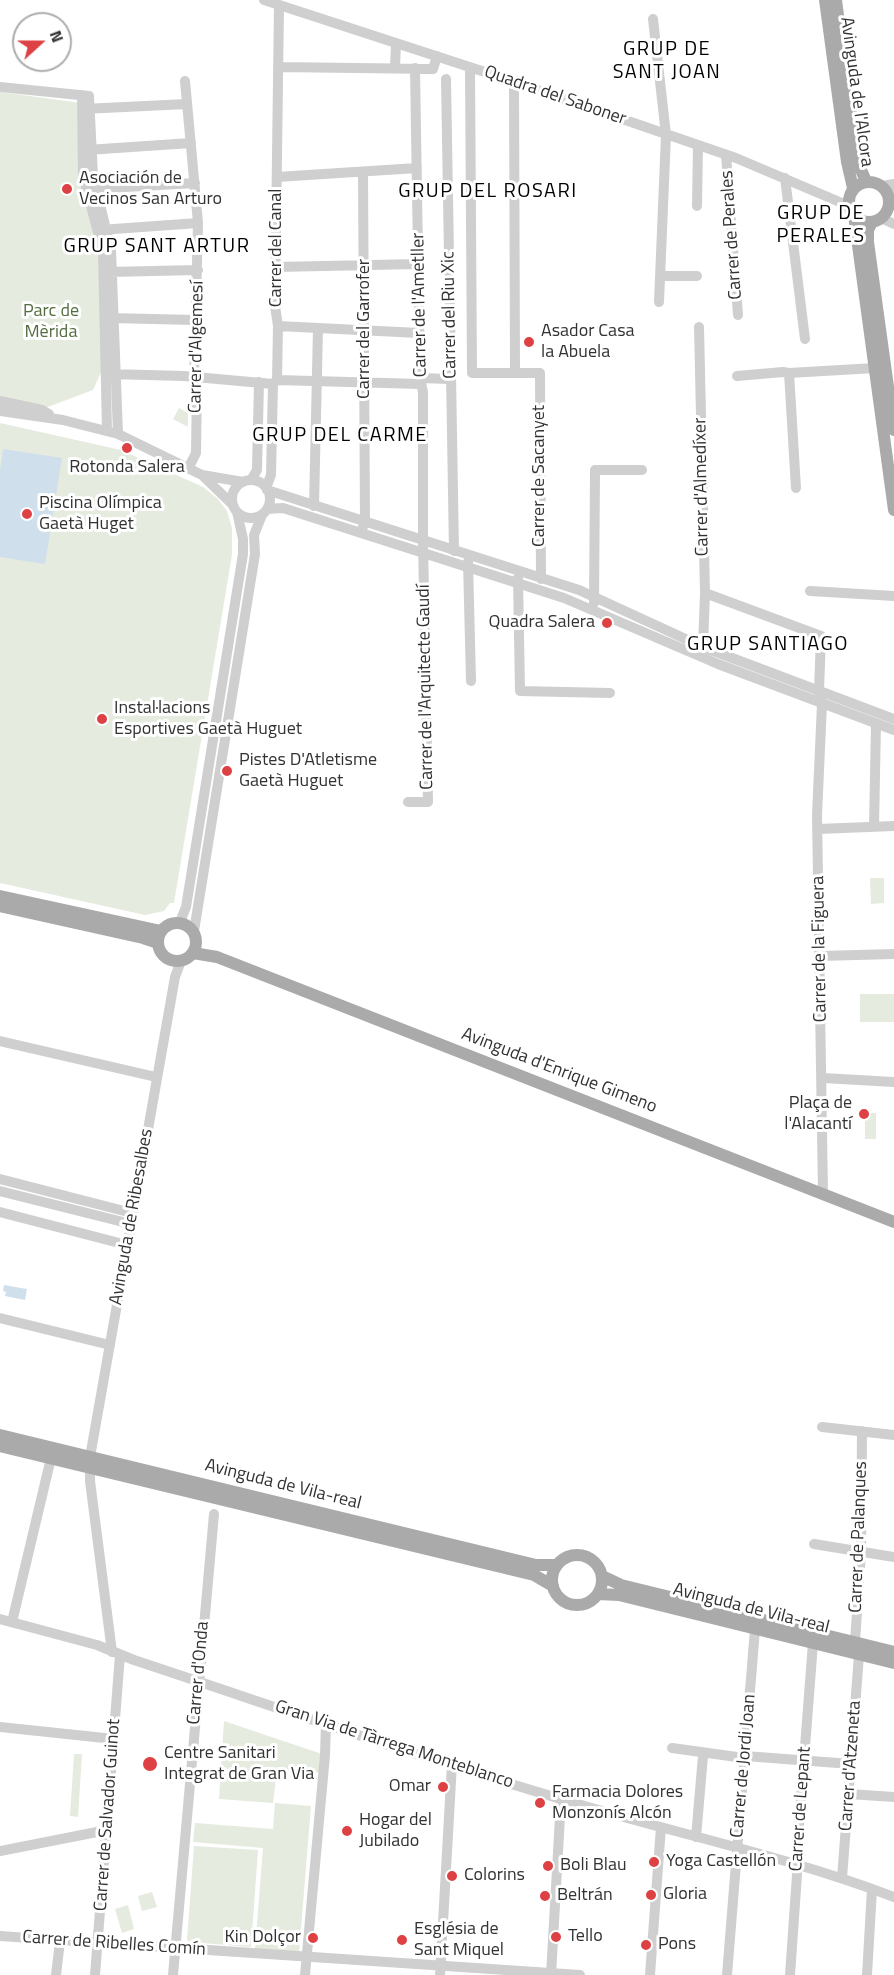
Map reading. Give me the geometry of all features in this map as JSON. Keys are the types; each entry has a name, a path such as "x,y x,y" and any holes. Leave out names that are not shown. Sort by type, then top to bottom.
{"main road":[{"name":"Avinguda de l'Alcora","path":"825,0 847,162 850,202 894,510"},
{"name":"Avinguda de l'Alcora","path":"836,0 857,161 866,181"},
{"path":"877,220 862,221 850,202 866,181 875,182 890,189 887,212 868,230 868,242 894,430"},
{"path":"0,896 161,931"},
{"path":"0,906 158,943"},
{"path":"180,922 188,925 195,942 176,961 162,954 158,943 161,931 169,924 180,922"},
{"name":"Avinguda d'Enrique Gimeno","path":"195,942 211,954 894,1222"},
{"name":"Avinguda de Vila-real","path":"0,1435 90,1462 534,1575 553,1586"},
{"name":"Avinguda de Vila-real","path":"0,1446 51,1458 90,1462 536,1565 557,1565"},
{"path":"580,1555 595,1562 602,1576 598,1594 588,1603 574,1605 560,1599 553,1586 554,1571 557,1565 567,1557 580,1555"},
{"name":"Avinguda de Vila-real","path":"602,1576 621,1585 894,1652"},
{"name":"Avinguda de Vila-real","path":"598,1594 619,1595 894,1663"}],"street":[{"name":"Quadra del Saboner","path":"264,0 726,154 850,202"},
{"name":"Carrer del Canal","path":"267,489 271,475 278,326 275,306 279,5"},
{"path":"653,20 666,135 659,302"},
{"path":"395,68 396,43"},
{"path":"278,67 433,69 436,56"},
{"path":"470,67 472,373 515,373 514,82"},
{"name":"Carrer de l'Ametller","path":"415,68 419,333 423,392 424,547"},
{"name":"Carrer del Riu Xic","path":"446,79 454,551"},
{"name":"Carrer d'Algemesí","path":"185,81 198,224 194,378 197,385 196,453 189,467"},
{"path":"0,87 85,95 87,150 83,176 91,189 102,230 103,251 108,272 111,374 118,434"},
{"path":"86,109 188,104"},
{"path":"87,150 191,143"},
{"path":"697,206 698,145"},
{"name":"Carrer de Perales","path":"726,154 738,315"},
{"path":"277,177 417,168"},
{"name":"Carrer del Garrofer","path":"363,172 366,382 363,527"},
{"path":"785,178 805,339"},
{"path":"91,189 195,183"},
{"path":"877,220 894,224"},
{"path":"102,230 198,224"},
{"path":"276,267 418,264"},
{"path":"108,272 198,270"},
{"path":"660,276 697,276"},
{"path":"109,318 197,320"},
{"path":"278,326 419,333"},
{"name":"Carrer d'Almedíxer","path":"699,327 705,593 703,647"},
{"path":"314,506 318,328"},
{"path":"737,376 875,368"},
{"name":"Carrer de Sacanyet","path":"515,373 540,373 541,579"},
{"path":"111,374 260,382 449,379"},
{"path":"107,431 111,374"},
{"path":"789,374 796,488"},
{"path":"180,922 186,907 243,554 243,539 232,496 236,488 247,481 257,470 260,382"},
{"path":"3,408 42,410 63,420 118,434 202,475 248,518 283,508 363,527 518,577 718,664 894,730"},
{"path":"592,610 595,598 595,470 642,470"},
{"path":"202,475 260,482 267,489 363,527"},
{"path":"195,942 255,554 254,534 270,500 267,489"},
{"path":"424,547 454,551 468,561"},
{"name":"Carrer de l'Arquitecte Gaudí","path":"408,802 428,802 424,547"},
{"path":"468,561 471,681"},
{"path":"518,577 541,579 579,590 703,647 894,718"},
{"path":"518,577 520,691 610,693"},
{"path":"574,603 579,590"},
{"path":"810,591 894,596"},
{"name":"Carrer de la Figuera","path":"705,593 820,636 819,691 822,704 817,815 823,1078 823,1194"},
{"path":"874,827 876,724"},
{"path":"818,830 894,826"},
{"path":"820,956 894,954"},
{"name":"Avinguda de Ribesalbes","path":"90,1462 176,961"},
{"path":"0,1041 156,1077"},
{"path":"823,1078 894,1082"},
{"path":"0,1179 131,1219"},
{"path":"0,1191 131,1219"},
{"path":"0,1212 127,1245"},
{"path":"0,1318 110,1345"},
{"path":"822,1427 894,1435"},
{"name":"Carrer de Palanques","path":"855,1642 861,1552 862,1431"},
{"path":"12,1622 51,1458"},
{"name":"Carrer de Salvador Guinot","path":"90,1462 116,1653 114,1739 95,1975"},
{"name":"Carrer d'Onda","path":"173,1975 214,1514"},
{"path":"814,1544 894,1557"},
{"name":"Gran Via de Tàrrega Monteblanco","path":"0,1619 97,1645 198,1681 561,1799 796,1864 894,1897"},
{"name":"Carrer de Jordi Joan","path":"727,1975 755,1629"},
{"name":"Carrer de Lepant","path":"790,1975 813,1644"},
{"name":"Carrer d'Atzeneta","path":"842,1878 859,1655"},
{"path":"305,1975 326,1723"},
{"path":"0,1727 114,1739"},
{"path":"672,1748 745,1757 851,1764"},
{"path":"696,1837 704,1755"},
{"path":"440,1970 452,1764"},
{"path":"849,1794 894,1797"},
{"path":"551,1974 561,1799"},
{"path":"650,1975 662,1827"},
{"path":"0,1851 107,1830"},
{"path":"867,1975 873,1889"},
{"name":"Carrer de Ribelles Comín","path":"0,1936 306,1957 440,1970 580,1975"},
{"path":"56,1975 60,1941"}],"green space":[{"name":"Parc de Mèrida","path":"0,92 81,103 101,256 103,368 93,390 45,408 0,399"},
{"path":"179,408 188,413 188,427 173,419"},
{"name":"Instal·lacions Esportives Gaetà Huguet","path":"0,423 121,450 203,487 217,498 227,511 232,528 232,555 174,903 170,903 164,911 145,915 0,883"},
{"path":"870,878 884,878 884,903 871,904"},
{"path":"860,994 894,994 894,1022 860,1022"},
{"path":"865,1113 876,1113 876,1139 865,1139"},
{"path":"224,1721 325,1755 324,1773 277,1769 273,1803 219,1799"},
{"path":"74,1754 82,1754 78,1817 70,1816"},
{"path":"275,1803 311,1806 299,1953 255,1949 263,1848 193,1842 195,1823 273,1829"},
{"path":"194,1846 258,1850 251,1947 187,1940"},
{"path":"152,1892 157,1907 142,1911 138,1896"},
{"path":"128,1905 134,1929 122,1933 115,1909"}],"water":[{"name":"Piscina Olímpica Gaetà Huget","path":"3,449 62,458 45,564 0,557 0,470"},
{"path":"4,1285 27,1289 25,1300 5,1296"}],"place":[{"name":"Asociación de Vecinos San Arturo","path":"67,189"},
{"name":"Asador Casa la Abuela","path":"529,342"},
{"name":"Rotonda Salera","path":"127,448"},
{"name":"Piscina Olímpica Gaetà Huget","path":"27,514"},
{"name":"Quadra Salera","path":"607,623"},
{"name":"Instal·lacions Esportives Gaetà Huguet","path":"102,719"},
{"name":"Pistes D'Atletisme Gaetà Huguet","path":"227,771"},
{"name":"Plaça de l'Alacantí","path":"864,1114"},
{"name":"Centre Sanitari Integrat de Gran Via","path":"150,1764"},
{"name":"Omar","path":"443,1787"},
{"name":"Farmacia Dolores Monzonís Alcón","path":"540,1803"},
{"name":"Hogar del Jubilado","path":"347,1831"},
{"name":"Yoga Castellón","path":"654,1862"},
{"name":"Boli Blau","path":"548,1866"},
{"name":"Colorins","path":"452,1876"},
{"name":"Gloria","path":"651,1895"},
{"name":"Beltrán","path":"545,1896"},
{"name":"Tello","path":"556,1937"},
{"name":"Kin Dolçor","path":"313,1938"},
{"name":"Església de Sant Miquel","path":"402,1940"},
{"name":"Pons","path":"646,1945"}],"district":[{"name":"GRUP DE SANT JOAN","path":"667,62"},
{"name":"GRUP DEL ROSARI","path":"488,192"},
{"name":"GRUP DE PERALES","path":"821,226"},
{"name":"GRUP SANT ARTUR","path":"157,247"},
{"name":"GRUP DEL CARME","path":"340,436"},
{"name":"GRUP SANTIAGO","path":"768,645"}]}
